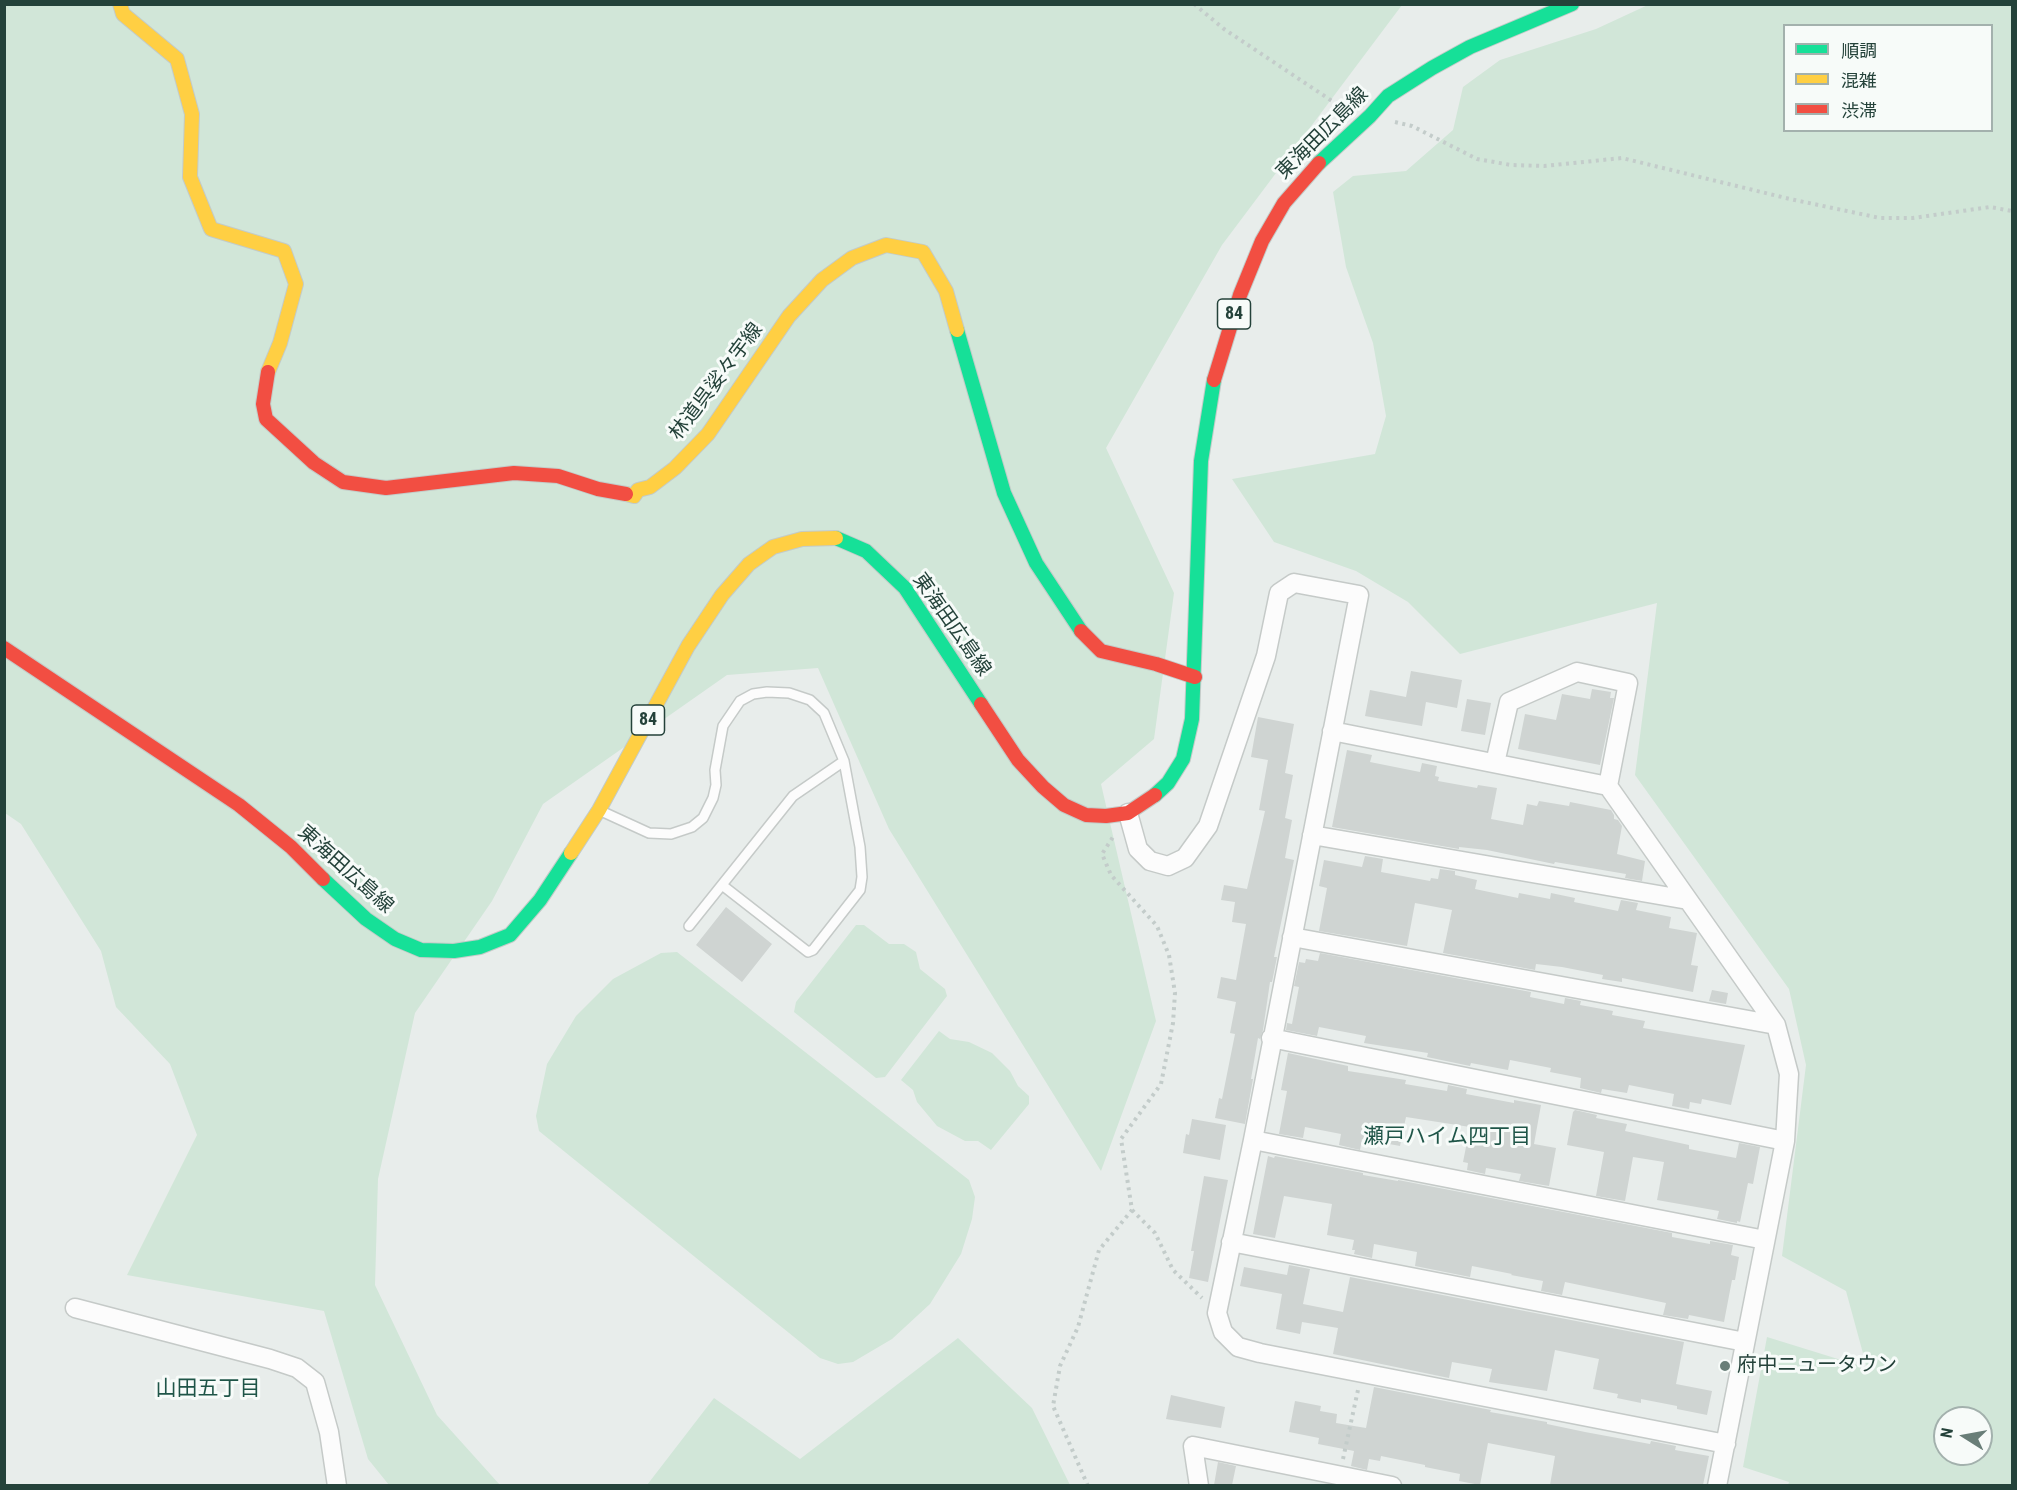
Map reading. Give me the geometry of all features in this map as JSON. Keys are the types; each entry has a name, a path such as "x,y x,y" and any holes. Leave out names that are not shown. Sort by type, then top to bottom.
{"main road":[{"name":"林道呉娑々宇線","path":"120,4 123,14 177,59 192,114 190,177 211,229 284,251 296,284 280,343 268,372 263,404 266,419 314,463 343,482 386,488 514,473 558,476 598,489 633,496 638,490 650,487 675,468 708,434 789,316 822,280 852,258 886,245 923,252 946,291 1004,493 1036,563 1080,630 1101,651 1156,664 1195,677"},
{"name":"東海田広島線","path":"4,648 239,805 291,847 366,920 395,939 422,950 454,951 480,947 510,935 540,900 599,810 688,646 722,595 749,564 773,547 802,539 835,538 866,551 905,588 1018,760 1043,787 1064,805 1086,815 1106,816 1128,813 1148,801 1168,783 1183,759 1192,720 1201,461 1210,399 1216,368 1240,295 1262,241 1284,203 1322,159 1370,116 1388,96 1470,47 1572,4"}],"street":[{"path":"1128,813 1138,849 1150,861 1168,867 1185,858 1208,826 1212,815 1266,656 1279,593 1294,583 1359,595 1271,1038 1253,1140 1217,1312 1223,1332 1238,1347 1260,1353 1726,1444"},
{"path":"1495,763 1509,702 1577,672 1628,683 1608,786"},
{"path":"1332,731 1608,786 1776,1025 1789,1074 1785,1141 1717,1485"},
{"path":"1312,835 1688,900"},
{"path":"1292,937 1776,1025"},
{"path":"1271,1038 1785,1141"},
{"path":"1253,1140 1765,1240"},
{"path":"1231,1242 1745,1342"},
{"path":"75,1308 297,1368 315,1382 329,1432 337,1485"},
{"path":"1199,1485 1193,1446 1392,1485"}],"lane":[{"path":"599,810 649,833 671,834 692,828 703,818 713,798 716,784 715,770 723,726 740,701 753,694 768,692 789,693 810,700 824,713 844,761 860,847 862,877 860,890 813,950 808,952 722,885"},
{"path":"689,927 793,796 844,761"}],"path":[{"path":"1194,4 1224,29 1335,103 1370,116 1412,126 1477,159 1511,165 1544,166 1622,158 1790,199 1880,218 1913,218 1990,207 2013,211"},
{"path":"1128,813 1102,854 1111,875 1157,926 1170,955 1175,993 1173,1023 1161,1084 1121,1139 1132,1210 1155,1233 1173,1270 1217,1312"},
{"path":"1088,1485 1053,1406 1060,1366 1078,1327 1099,1250 1132,1210"},
{"path":"1340,1475 1361,1372"}],"green space":[{"path":"1650,4 2012,5 2012,1485 1788,1485 1789,1482 1743,1467 1767,1337 1867,1368 1846,1291 1782,1256 1806,1065 1789,989 1635,775 1657,603 1460,654 1408,602 1356,571 1274,542 1232,479 1375,454 1386,416 1373,343 1346,267 1333,192 1353,176 1406,171 1453,130 1463,87 1500,60 1596,29"},
{"path":"5,5 1402,5 1222,245 1106,448 1174,593 1154,739 1101,784 1156,1021 1101,1171 889,829 818,668 727,675 543,804 492,901 415,1013 378,1179 375,1285 437,1415 500,1485 389,1485 368,1459 324,1311 127,1275 197,1135 170,1064 116,1007 101,951 21,824 5,813"},
{"path":"856,925 864,925 889,944 904,944 916,952 920,969 945,989 947,996 885,1077 876,1078 794,1012 796,1002"},
{"path":"677,952 969,1180 975,1197 972,1219 961,1254 930,1304 892,1339 853,1362 838,1364 820,1358 539,1131 536,1116 547,1064 576,1016 613,979 661,953"},
{"path":"939,1031 950,1039 969,1042 992,1053 1010,1071 1018,1086 1029,1096 1029,1104 991,1150 978,1141 965,1141 937,1126 917,1102 913,1090 901,1080"},
{"path":"958,1338 1032,1408 1070,1485 647,1485 714,1398 800,1459"}],"building":[{"path":"1411,671 1462,680 1457,708 1426,702 1422,726 1365,716 1370,690 1406,697"},
{"path":"1592,689 1611,692 1610,698 1614,698 1600,765 1518,749 1525,714 1556,720 1562,694 1590,699"},
{"path":"1467,699 1491,703 1485,735 1461,731"},
{"path":"1258,717 1294,724 1285,773 1293,775 1285,818 1292,820 1285,858 1294,860 1274,957 1277,957 1272,982 1270,982 1263,1030 1260,1039 1258,1038 1245,1124 1215,1118 1219,1098 1222,1099 1235,1034 1230,1033 1236,1002 1217,998 1221,977 1236,980 1246,924 1232,922 1235,902 1221,900 1224,885 1247,889 1265,811 1259,810 1268,760 1251,757"},
{"path":"1347,750 1372,755 1370,762 1420,772 1422,763 1437,766 1435,776 1439,777 1438,781 1477,788 1478,785 1497,788 1491,819 1523,825 1527,804 1537,806 1539,801 1569,806 1570,802 1611,810 1614,819 1618,820 1622,826 1617,854 1645,861 1642,881 1625,878 1626,874 1332,827"},
{"path":"1365,856 1383,859 1381,872 1430,881 1431,878 1438,879 1440,869 1455,871 1455,875 1477,880 1475,889 1518,898 1519,893 1550,899 1551,893 1575,898 1574,902 1618,911 1621,900 1638,903 1636,910 1671,917 1669,928 1697,933 1691,965 1698,966 1693,992 1622,978 1622,982 1602,979 1603,975 1562,967 1536,964 1535,970 1443,953 1452,910 1415,903 1407,946 1319,931 1327,888 1319,886 1324,860 1362,867"},
{"path":"726,907 772,944 742,982 696,945"},
{"path":"1320,953 1531,992 1530,997 1564,1004 1565,998 1581,1001 1580,1005 1613,1011 1612,1015 1645,1021 1643,1028 1745,1045 1731,1105 1702,1099 1701,1104 1690,1102 1689,1109 1672,1106 1674,1094 1629,1085 1627,1093 1602,1089 1601,1093 1580,1088 1581,1078 1550,1072 1551,1068 1510,1060 1508,1070 1471,1063 1470,1066 1427,1057 1428,1053 1364,1043 1366,1036 1319,1027 1317,1036 1286,1030 1287,1023 1292,1024 1299,987 1294,986 1299,962 1305,963 1306,959 1318,961"},
{"path":"1712,990 1728,993 1726,1004 1709,1001"},
{"path":"1288,1053 1348,1066 1348,1071 1406,1080 1405,1084 1447,1091 1448,1085 1467,1089 1466,1094 1514,1103 1514,1100 1541,1105 1534,1144 1556,1148 1549,1186 1519,1181 1521,1174 1486,1168 1485,1174 1467,1170 1468,1163 1463,1162 1470,1127 1406,1117 1400,1146 1362,1139 1360,1150 1339,1145 1341,1134 1305,1127 1303,1138 1279,1134 1287,1091 1281,1090"},
{"path":"1575,1110 1597,1115 1596,1118 1627,1124 1625,1131 1689,1145 1689,1149 1736,1158 1739,1143 1760,1147 1753,1184 1748,1183 1740,1222 1717,1219 1719,1211 1657,1200 1664,1162 1633,1157 1625,1201 1596,1196 1604,1152 1567,1145"},
{"path":"1192,1119 1226,1125 1220,1160 1183,1153 1186,1134 1189,1135"},
{"path":"1268,1156 1672,1233 1672,1237 1710,1244 1710,1241 1733,1245 1731,1255 1739,1257 1724,1322 1689,1315 1688,1319 1663,1315 1666,1303 1565,1282 1562,1295 1541,1291 1543,1281 1472,1266 1470,1277 1415,1266 1417,1252 1374,1244 1372,1258 1354,1254 1355,1250 1352,1250 1354,1240 1327,1235 1332,1204 1284,1196 1275,1238 1253,1234"},
{"path":"1204,1176 1228,1180 1208,1282 1189,1278 1194,1251 1191,1251"},
{"path":"1289,1265 1310,1269 1303,1304 1343,1312 1350,1277 1684,1342 1676,1384 1712,1391 1707,1415 1641,1399 1641,1403 1617,1398 1618,1394 1593,1389 1599,1359 1555,1350 1547,1391 1489,1382 1492,1369 1452,1362 1449,1378 1333,1354 1338,1328 1302,1322 1300,1334 1276,1329 1282,1294 1240,1286 1244,1267 1287,1275"},
{"path":"1374,1387 1491,1410 1490,1412 1547,1422 1547,1424 1585,1432 1650,1444 1651,1441 1676,1446 1675,1450 1709,1456 1703,1485 1550,1485 1555,1456 1488,1443 1480,1485 1459,1481 1460,1474 1381,1456 1380,1461 1369,1459 1367,1470 1351,1466 1354,1451 1318,1444 1319,1438 1289,1432 1295,1401 1321,1406 1320,1411 1337,1414 1336,1423 1366,1428"},
{"path":"1171,1395 1225,1407 1221,1428 1166,1419"},
{"path":"1218,1462 1236,1466 1232,1485 1214,1485"}],"traffic: fast":[{"path":"1319,163 1370,116 1388,96 1432,68 1470,47 1572,4"},
{"path":"957,330 1004,493 1036,563 1081,631"},
{"path":"1155,795 1168,783 1183,759 1192,719 1201,461 1214,380"},
{"path":"836,538 866,551 905,588 981,704"},
{"path":"323,879 366,919 395,939 421,950 454,951 480,947 510,935 540,900 571,853"}],"traffic: slow":[{"path":"120,4 123,14 177,59 192,114 190,177 211,229 284,251 296,284 280,343 268,372"},
{"path":"626,494 634,496 638,490 650,487 675,468 708,434 789,316 822,280 852,258 886,245 923,252 946,291 957,330"},
{"path":"571,853 599,810 688,646 722,595 749,564 773,547 802,539 836,538"}],"traffic: jam":[{"path":"1214,380 1240,295 1262,241 1284,203 1319,163"},
{"path":"268,372 263,404 266,419 314,463 343,482 386,488 514,473 558,476 598,489 626,494"},
{"path":"1081,631 1101,651 1156,664 1195,677"},
{"path":"4,648 239,805 291,847 323,879"},
{"path":"981,704 1018,760 1043,787 1064,805 1086,815 1106,816 1128,813 1155,795"}],"place":[{"name":"府中ニュータウン","path":"1725,1366"}],"district":[{"name":"瀬戸ハイム四丁目","path":"1447,1138"},
{"name":"山田五丁目","path":"208,1390"}]}
